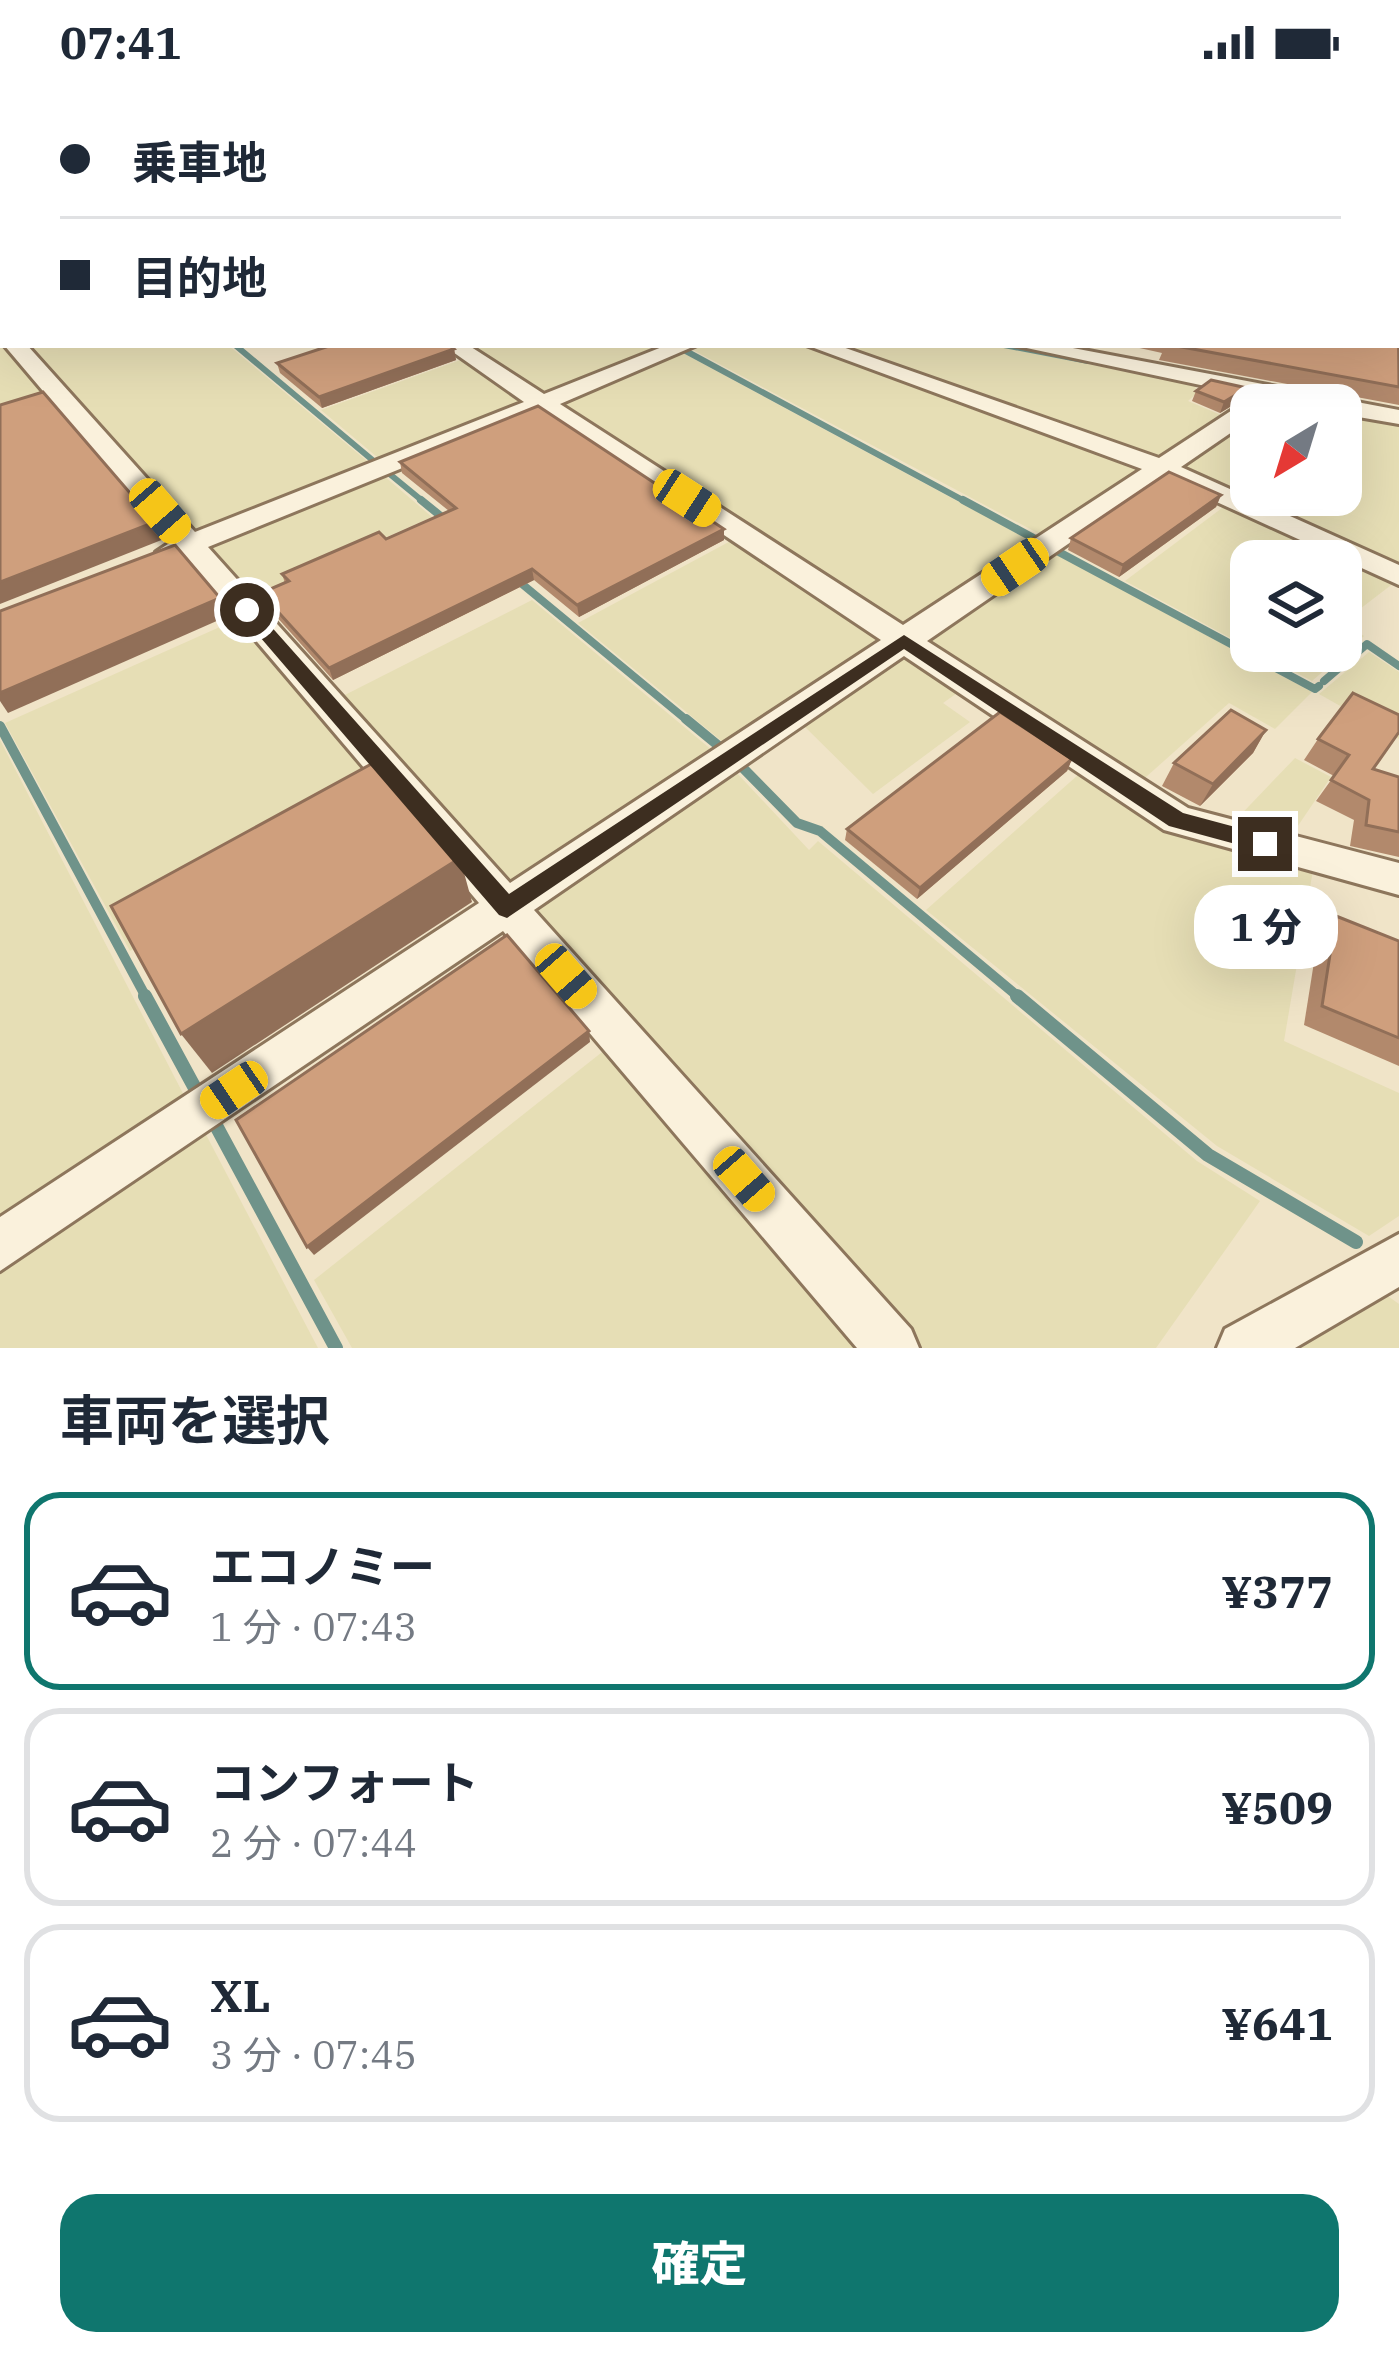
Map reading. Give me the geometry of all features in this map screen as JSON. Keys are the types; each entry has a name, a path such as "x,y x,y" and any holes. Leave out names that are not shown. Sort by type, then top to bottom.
{"street":[{"path":"18,348 892,1348"},
{"path":"459,348 1177,820 1399,879"},
{"path":"147,561 679,348"},
{"path":"825,348 1163,468 1399,576"},
{"path":"1036,348 1230,395"},
{"path":"1362,411 1399,417"},
{"path":"0,1246 1230,422"},
{"path":"1244,1348 1399,1259"}],"shaded area":[{"path":"0,348 6,348 57,405 0,423"},
{"path":"25,348 232,348 373,466 192,539"},
{"path":"470,348 661,348 543,396"},
{"path":"817,348 1152,468 1045,537 693,350"},
{"path":"836,348 1005,348 1195,385 1197,393 1188,401 1228,418 1164,461"},
{"path":"683,353 1035,543 906,627 896,625 556,404"},
{"path":"466,358 532,401 383,462 321,410"},
{"path":"1362,416 1399,423 1399,569 1362,552 1362,540 1336,540 1283,516 1362,516"},
{"path":"1230,428 1230,492 1174,466"},
{"path":"383,475 432,517 244,600 200,549"},
{"path":"1230,502 1230,516 1261,516 1313,540 1230,540 1230,638 1125,581"},
{"path":"738,537 892,639 729,747 578,623"},
{"path":"1052,552 1230,648 1230,672 1275,672 1312,692 1275,729 1229,703 1137,785 923,638"},
{"path":"1362,562 1399,579 1362,607"},
{"path":"532,600 719,756 510,891 333,701"},
{"path":"240,618 396,799 130,951 5,723"},
{"path":"903,650 967,686 943,703 970,722 873,794 801,723"},
{"path":"1369,652 1399,672 1399,739 1319,694 1345,672 1362,672 1362,658"},
{"path":"1295,672 1322,672 1312,681"},
{"path":"0,740 189,1105 0,1233"},
{"path":"1295,758 1331,777 1287,842 1228,828"},
{"path":"1087,767 1314,864 1284,1041 1399,1093 1399,1216 1369,1236 1217,1146 926,910"},
{"path":"734,770 809,850 818,841 1197,1161 1260,1201 1156,1348 905,1348 526,907"},
{"path":"611,1045 869,1348 352,1348 314,1280"},
{"path":"202,1127 318,1348 0,1348 0,1261"},
{"path":"1382,1292 1399,1304 1399,1348 1289,1348"}],"building":[{"path":"323,348 454,349 319,397 277,363"},
{"path":"1187,348 1399,348 1399,387"},
{"path":"1211,380 1230,384 1230,398 1224,402 1196,391"},
{"path":"43,392 155,522 0,582 0,405"},
{"path":"538,406 724,529 577,605 532,569 329,668 261,593 289,581 282,574 379,532 386,539 456,508 400,462"},
{"path":"1169,472 1221,495 1123,565 1071,538"},
{"path":"175,545 220,598 0,693 0,611"},
{"path":"1353,693 1399,715 1399,732 1373,769 1399,777 1399,832 1366,825 1369,800 1331,780 1349,755 1318,739"},
{"path":"1231,710 1266,730 1213,784 1174,763"},
{"path":"1000,712 1072,759 920,888 847,829"},
{"path":"375,762 460,858 181,1034 111,906"},
{"path":"1336,916 1399,941 1399,1038 1322,1006"},
{"path":"507,935 589,1031 307,1247 236,1120"}],"waterway":[{"path":"239,348 376,463"},
{"path":"1020,348 1088,361"},
{"path":"684,350 968,503"},
{"path":"386,471 425,503"},
{"path":"421,500 448,522"},
{"path":"963,500 1039,541"},
{"path":"1057,551 1315,689 1319,686"},
{"path":"516,579 689,722"},
{"path":"1324,681 1367,644 1399,666"},
{"path":"686,719 720,747"},
{"path":"0,726 147,999"},
{"path":"743,768 797,823 820,831 1021,999"},
{"path":"145,996 196,1090"},
{"path":"1017,996 1208,1155 1356,1242"},
{"path":"213,1120 336,1348"}],"route":[{"path":"247,610 507,908 904,641 1177,820 1265,844"}]}
